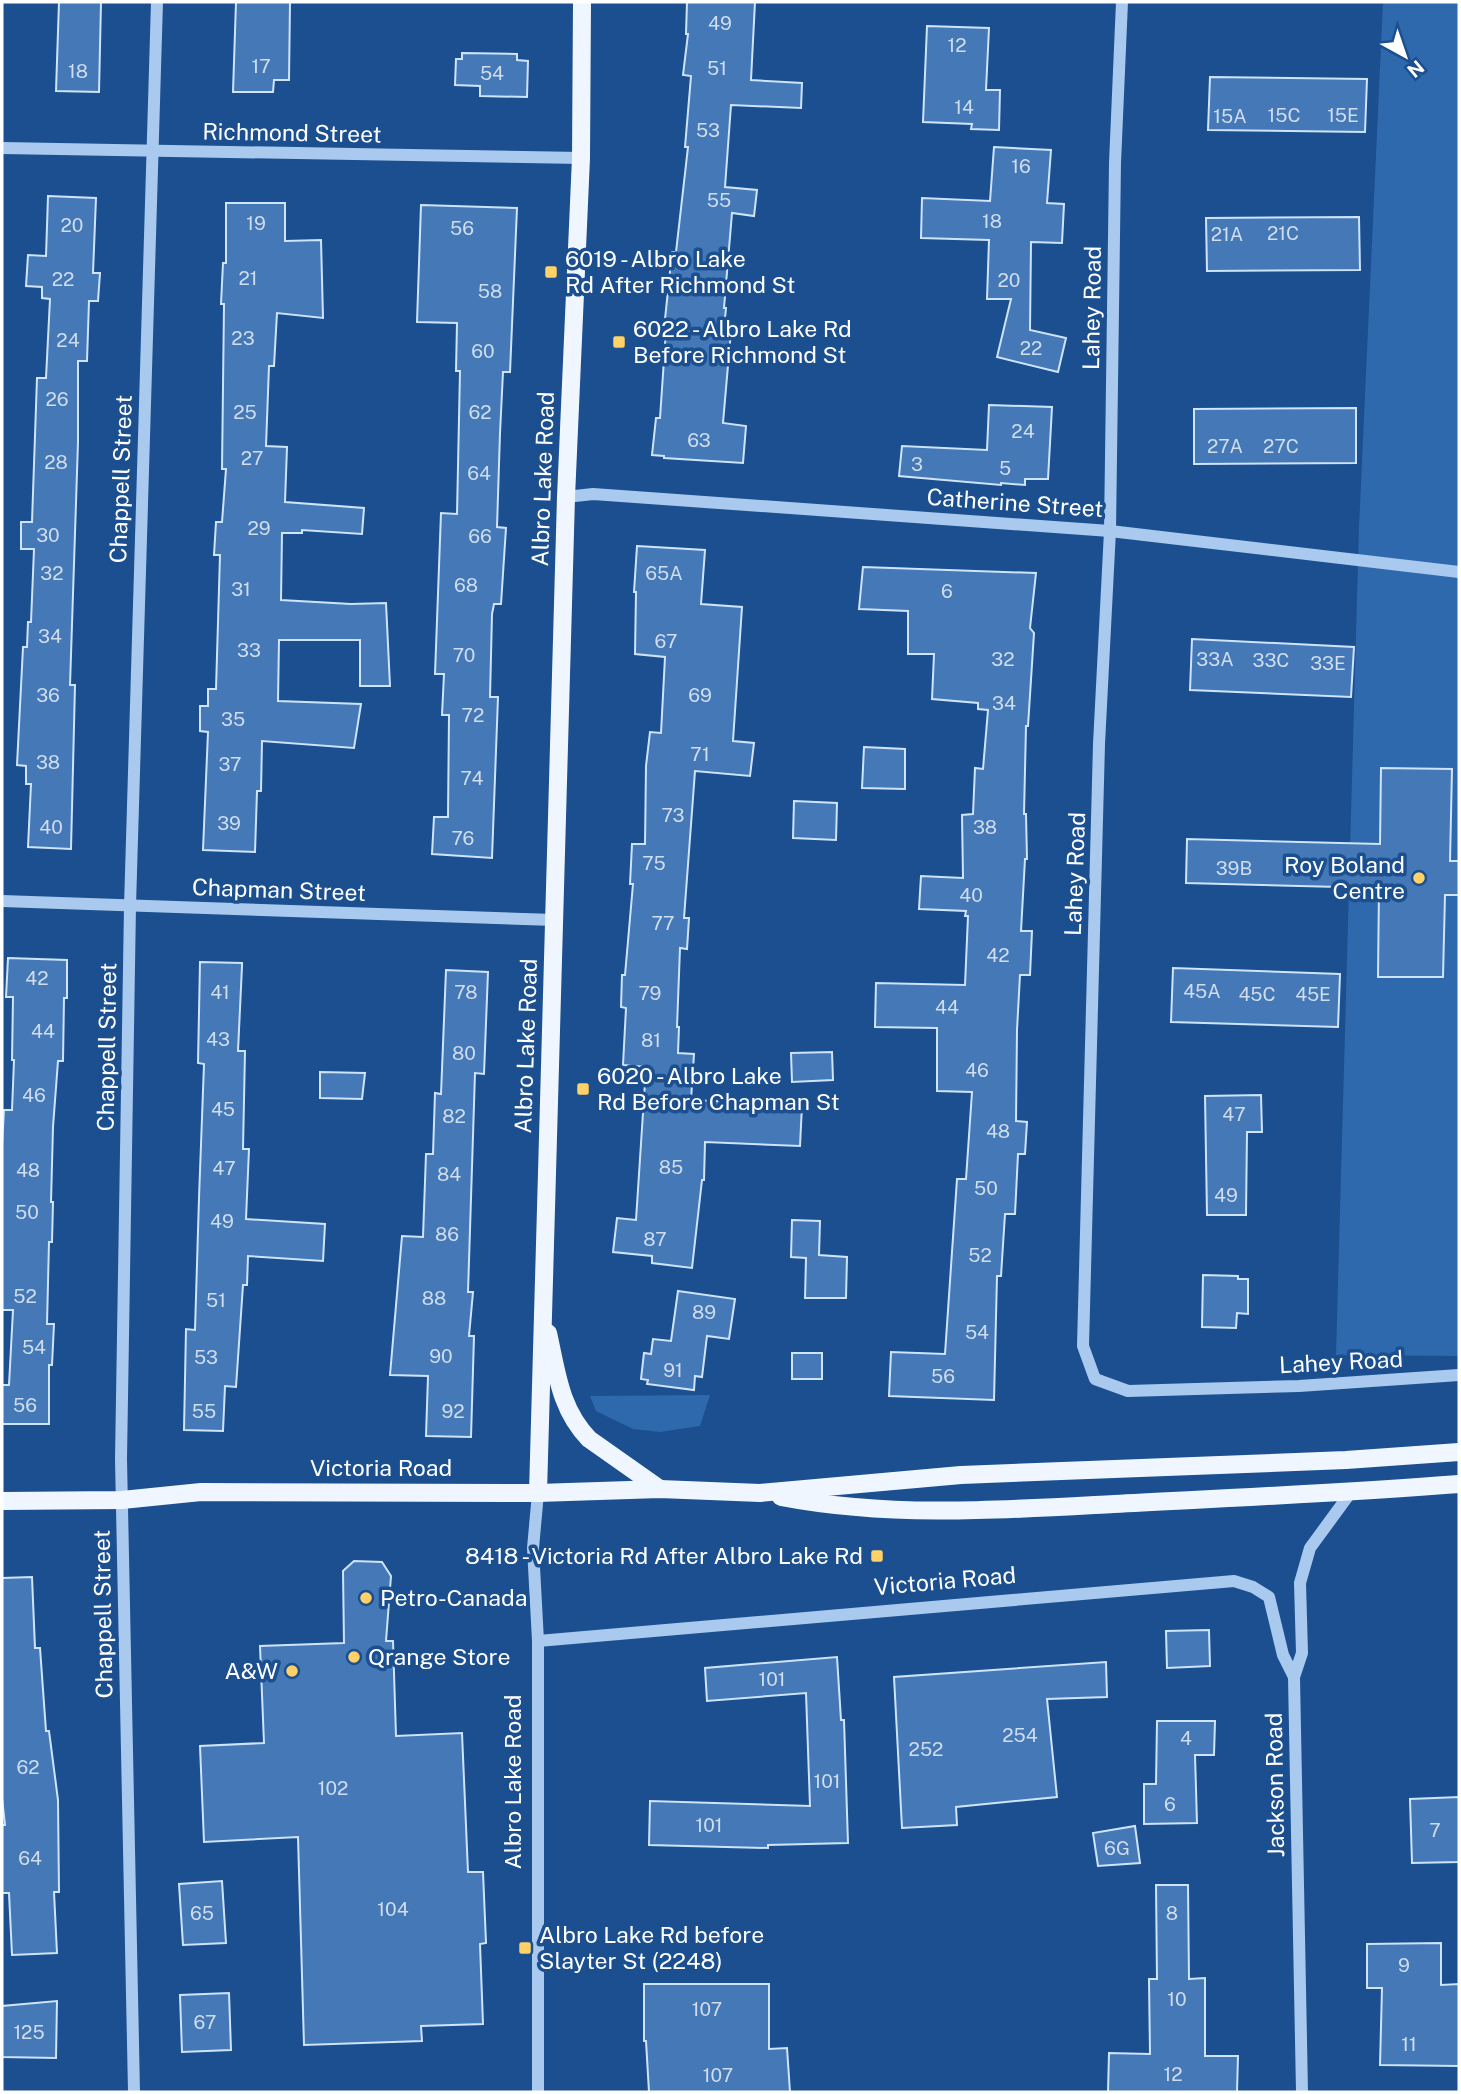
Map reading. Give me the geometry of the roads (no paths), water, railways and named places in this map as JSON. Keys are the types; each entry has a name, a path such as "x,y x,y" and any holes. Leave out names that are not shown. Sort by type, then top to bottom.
{"main road":[{"name":"Albro Lake Road","path":"538,1493 566,497 581,158 582,2"},
{"path":"542,1311 566,1409 579,1430 660,1489"},
{"name":"Victoria Road","path":"2,1501 122,1500 201,1492 538,1493 660,1489 760,1493 961,1475 1346,1460 1459,1452"},
{"name":"Victoria Road","path":"760,1493 824,1505 965,1512 1459,1484"}],"street":[{"name":"Chappell Street","path":"134,2092 122,1500 130,906 157,2"},
{"name":"Lahey Road","path":"1122,2 1115,163 1110,531 1099,744 1083,1346 1095,1379 1128,1391 1299,1387 1459,1375"},
{"name":"Richmond Street","path":"2,148 581,158"},
{"name":"Catherine Street","path":"566,497 593,495 1110,531 1459,572"},
{"name":"Chapman Street","path":"2,901 555,920"},
{"name":"Jackson Road","path":"1302,2092 1294,1677 1302,1653 1300,1583 1310,1548 1351,1492"},
{"name":"Albro Lake Road","path":"538,1493 533,1548 538,1641 538,2092"},
{"name":"Victoria Road","path":"538,1641 1234,1581 1253,1587 1269,1597 1283,1655 1294,1677"}],"place":[{"name":"6019 - Albro Lake Rd After Richmond St","path":"551,272"},
{"name":"6022 - Albro Lake Rd Before Richmond St","path":"619,342"},
{"name":"Roy Boland Centre","path":"1419,878"},
{"name":"6020 - Albro Lake Rd Before Chapman St","path":"583,1089"},
{"name":"8418 - Victoria Rd After Albro Lake Rd","path":"877,1556"},
{"name":"Petro-Canada","path":"366,1598"},
{"name":"Qrange Store","path":"354,1657"},
{"name":"A&W","path":"292,1671"},
{"name":"Albro Lake Rd before Slayter St (2248)","path":"525,1948"}]}
